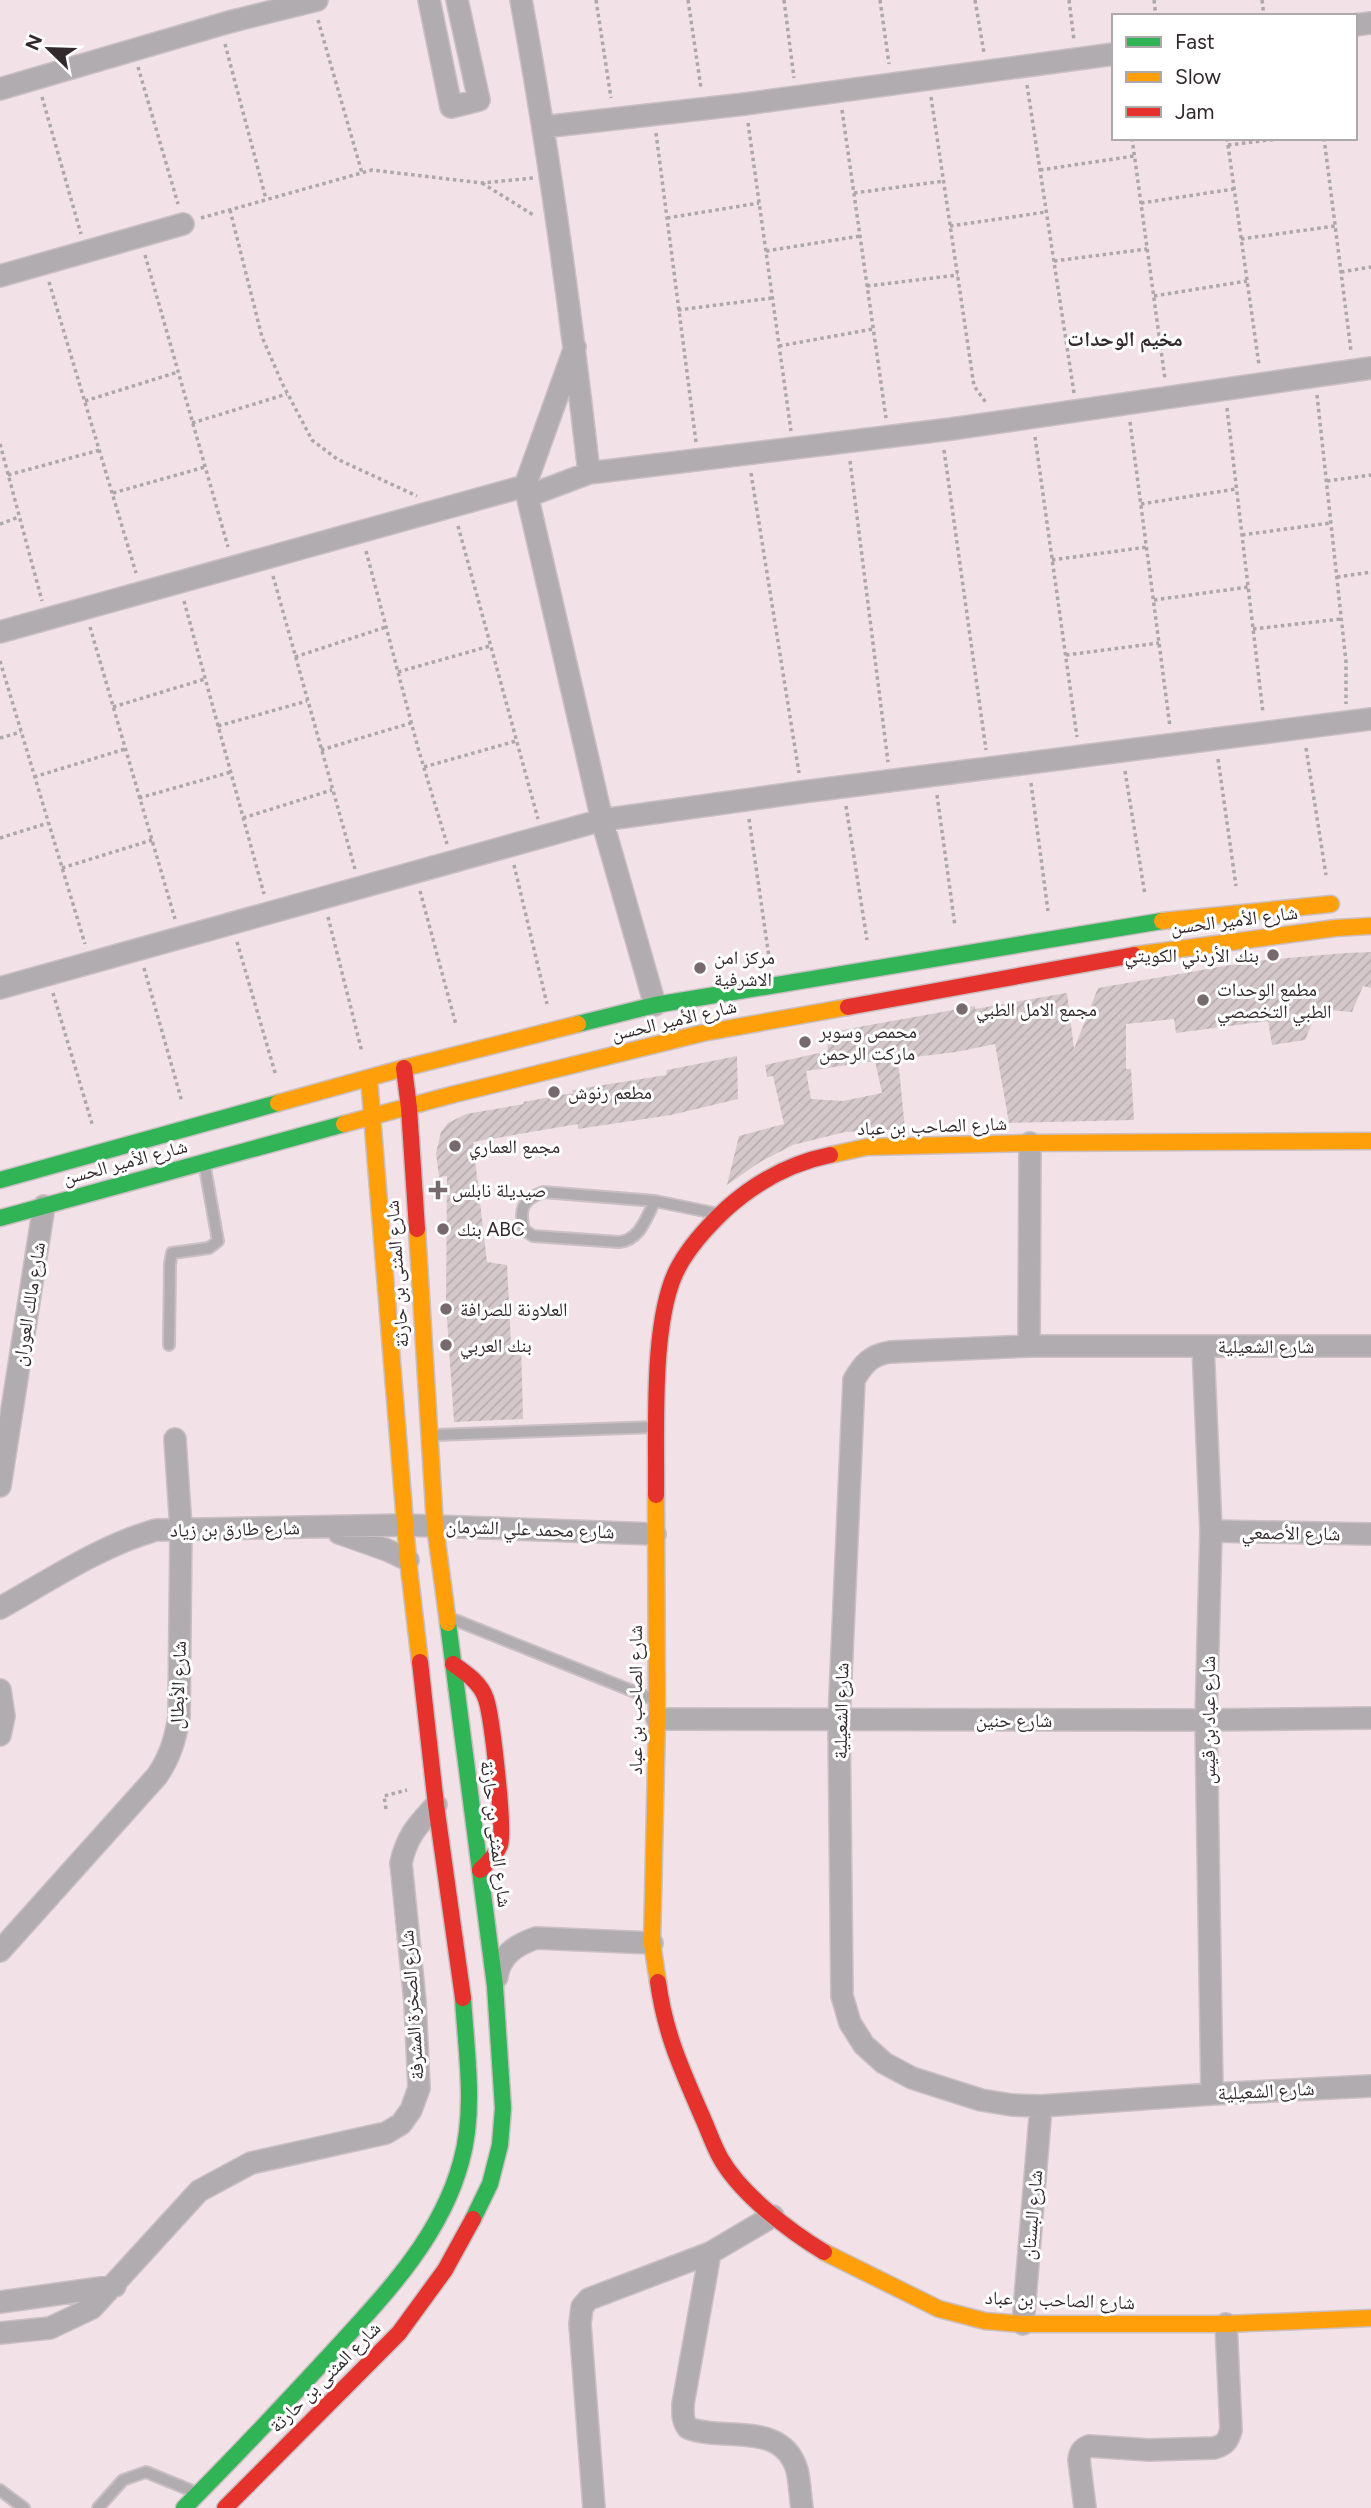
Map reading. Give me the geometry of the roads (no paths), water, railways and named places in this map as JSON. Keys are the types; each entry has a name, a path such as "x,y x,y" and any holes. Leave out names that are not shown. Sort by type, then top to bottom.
{"main road":[{"name":"شارع الأمير الحسن","path":"0,1218 373,1115 409,1108 699,1015 773,985 1150,923 1337,903"},
{"name":"شارع الأمير الحسن","path":"0,1180 404,1068 655,1005 699,1015 1170,949 1371,926"},
{"name":"شارع المثنى بن حارثة","path":"184,2508 248,2444 445,2270 490,2184 500,2145 503,2108 495,1986 435,1526 409,1108 404,1068"},
{"name":"شارع المثنى بن حارثة","path":"225,2508 385,2321 419,2250 445,2207 462,2161 469,2109 462,1985 436,1805 404,1525 369,1078"},
{"path":"411,1156 419,1131 427,1118 451,1095"},
{"path":"316,1131 351,1142 375,1162"},
{"name":"شارع الصاحب بن عباد","path":"1371,1142 896,1145 838,1152 809,1159 770,1176 736,1199 689,1247 670,1287 661,1332 655,1534 657,1710 652,1943 661,2003 673,2050 721,2159 735,2178 773,2216 804,2240 843,2263 939,2309 985,2321 1023,2324 1226,2324 1371,2318"},
{"path":"453,1664 478,1684 486,1698 494,1757 503,1830 500,1845 492,1859 480,1870"}],"street":[{"path":"0,89 315,0"},
{"path":"429,0 451,107 479,100 457,0"},
{"path":"521,0 551,177 575,347 589,473"},
{"path":"543,127 745,104 1112,54"},
{"path":"0,276 183,224"},
{"path":"575,347 527,491 602,820 655,1005"},
{"path":"0,632 449,508 527,491 589,473 941,430 1362,369"},
{"path":"0,988 602,820 1371,719"},
{"path":"1029,1346 1030,1143"},
{"name":"شارع مالك العوران","path":"0,1486 44,1206"},
{"name":"شارع الشعيلية","path":"1371,1346 1029,1346 877,1354 861,1368 854,1380 839,1720 842,1996 850,2022 864,2045 884,2063 912,2078 981,2100 1012,2105 1041,2106 1371,2086"},
{"name":"شارع عباد بن قيس","path":"1203,1346 1210,1531 1206,1720 1212,2094"},
{"name":"شارع الأبطال","path":"0,1951 158,1776 175,1741 179,1717 181,1528 175,1439"},
{"name":"شارع محمد علي الشرمان","path":"404,1525 655,1534"},
{"name":"شارع طارق بن زياد","path":"0,1608 128,1538 156,1531 181,1528 404,1525"},
{"name":"شارع طارق بن زياد","path":"320,1528 365,1541 408,1560"},
{"name":"شارع الأصمعي","path":"1210,1531 1371,1534"},
{"path":"0,1690 4,1716 0,1735"},
{"name":"شارع حنين","path":"657,1710 839,1720 1371,1718"},
{"name":"شارع الصخرة المشرفة","path":"0,2333 50,2328 92,2308 115,2286 199,2191 219,2178 251,2163 386,2133 401,2124 411,2110 419,2088 401,1863 404,1846 412,1831 436,1805"},
{"path":"495,1986 498,1969 507,1954 520,1943 536,1938 652,1943"},
{"name":"شارع البستان","path":"1023,2324 1041,2106"},
{"path":"594,2508 580,2324 582,2307 589,2299 710,2253 773,2216"},
{"path":"710,2253 682,2417 688,2428 705,2433 754,2435 773,2441 792,2459 797,2471 802,2508"},
{"path":"0,2302 115,2286"},
{"path":"1085,2508 1079,2460 1084,2448 1214,2448 1224,2445 1229,2439 1231,2430 1226,2324"}],"lane":[{"path":"169,1345 172,1253 209,1248 218,1241 204,1162"},
{"path":"655,1201 637,1234 630,1241 533,1236 524,1230 522,1219 523,1206 530,1197 543,1192 655,1201 720,1214"},
{"path":"429,1435 657,1427"},
{"path":"447,1616 657,1710"},
{"path":"98,2508 123,2480 146,2472 198,2494"},
{"path":"0,2490 24,2508"}],"place":[{"name":"بنك الأردني الكويتي","path":"1273,955"},
{"name":"مركز امن الاشرفية","path":"700,968"},
{"name":"مطمع الوحدات الطبي التخصصي","path":"1203,1000"},
{"name":"مجمع الامل الطبي","path":"962,1009"},
{"name":"محمص وسوبر ماركت الرحمن","path":"805,1042"},
{"name":"مطعم رنوش","path":"554,1092"},
{"name":"مجمع العماري","path":"455,1146"},
{"name":"صيديلة نابلس","path":"438,1190"},
{"name":"بنك ABC","path":"443,1229"},
{"name":"العلاونة للصرافة","path":"446,1309"},
{"name":"بنك العربي","path":"446,1345"}],"district":[{"name":"مخيم الوحدات","path":"1125,338"}]}
